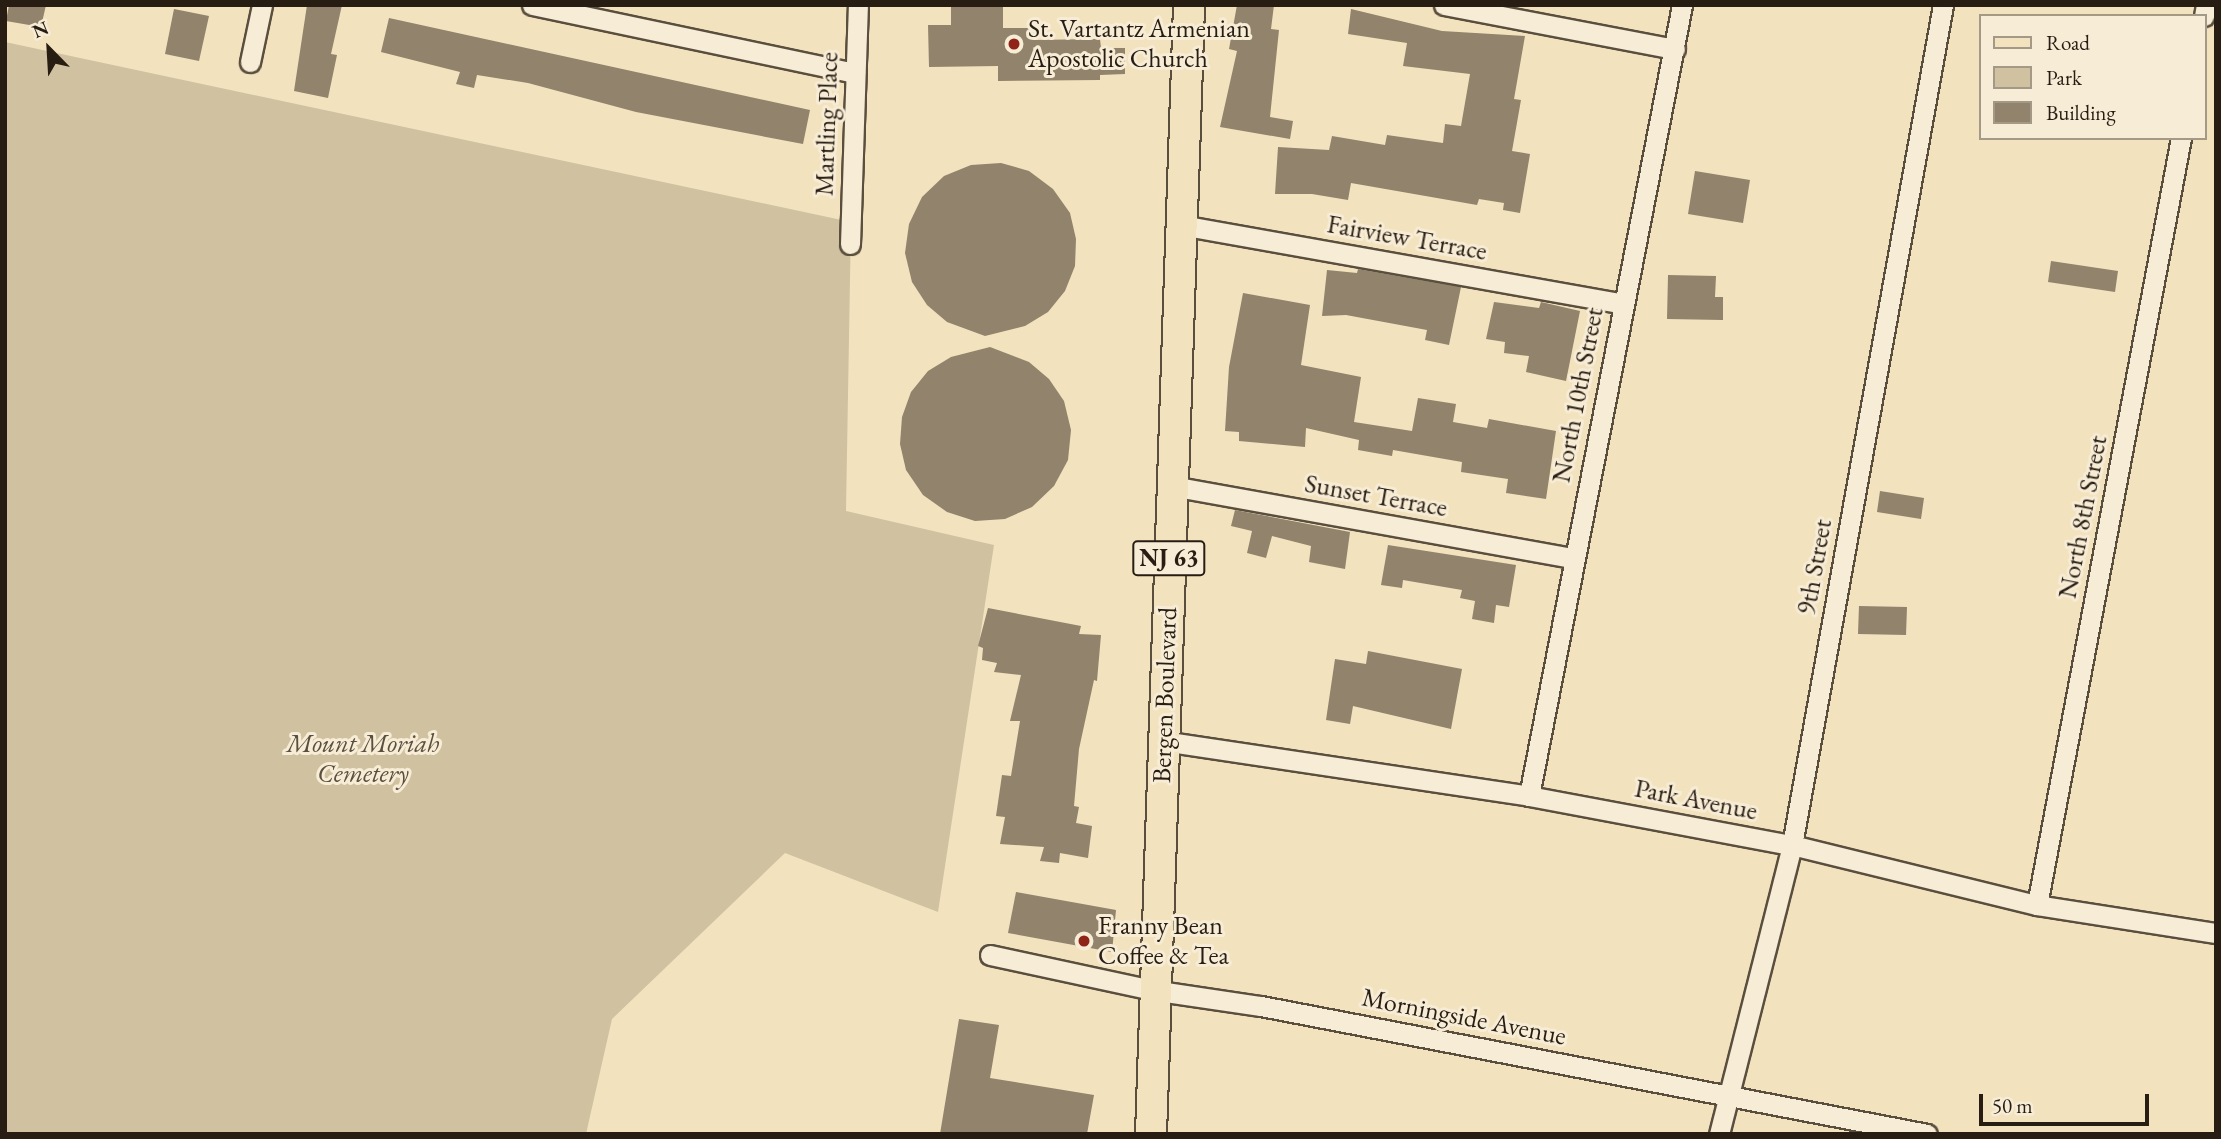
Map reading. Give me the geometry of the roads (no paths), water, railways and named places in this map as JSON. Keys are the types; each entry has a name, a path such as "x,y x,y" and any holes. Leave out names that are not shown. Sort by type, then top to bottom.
{"main road":[{"name":"Bergen Boulevard","path":"1151,1134 1152,990 1189,5"}],"street":[{"path":"250,62 262,5"},
{"path":"532,5 855,73"},
{"name":"Martling Place","path":"850,244 858,5"},
{"path":"1444,5 1675,49"},
{"name":"North 10th Street","path":"1529,796 1572,558 1682,5"},
{"name":"9th Street","path":"1719,1134 1727,1093 1791,845 1943,5"},
{"name":"North 8th Street","path":"2037,905 2181,140"},
{"name":"Fairview Terrace","path":"1181,225 1623,304"},
{"name":"Sunset Terrace","path":"1172,486 1572,558"},
{"name":"Park Avenue","path":"1163,741 1529,796 1791,845 2037,905 2216,933"},
{"name":"Morningside Avenue","path":"990,955 1152,990 1727,1093 1927,1134"}],"place":[{"name":"St. Vartantz Armenian Apostolic Church","path":"1014,44"},
{"name":"Franny Bean Coffee & Tea","path":"1084,941"}],"park label":[{"name":"Mount Moriah Cemetery","path":"363,759"}]}
